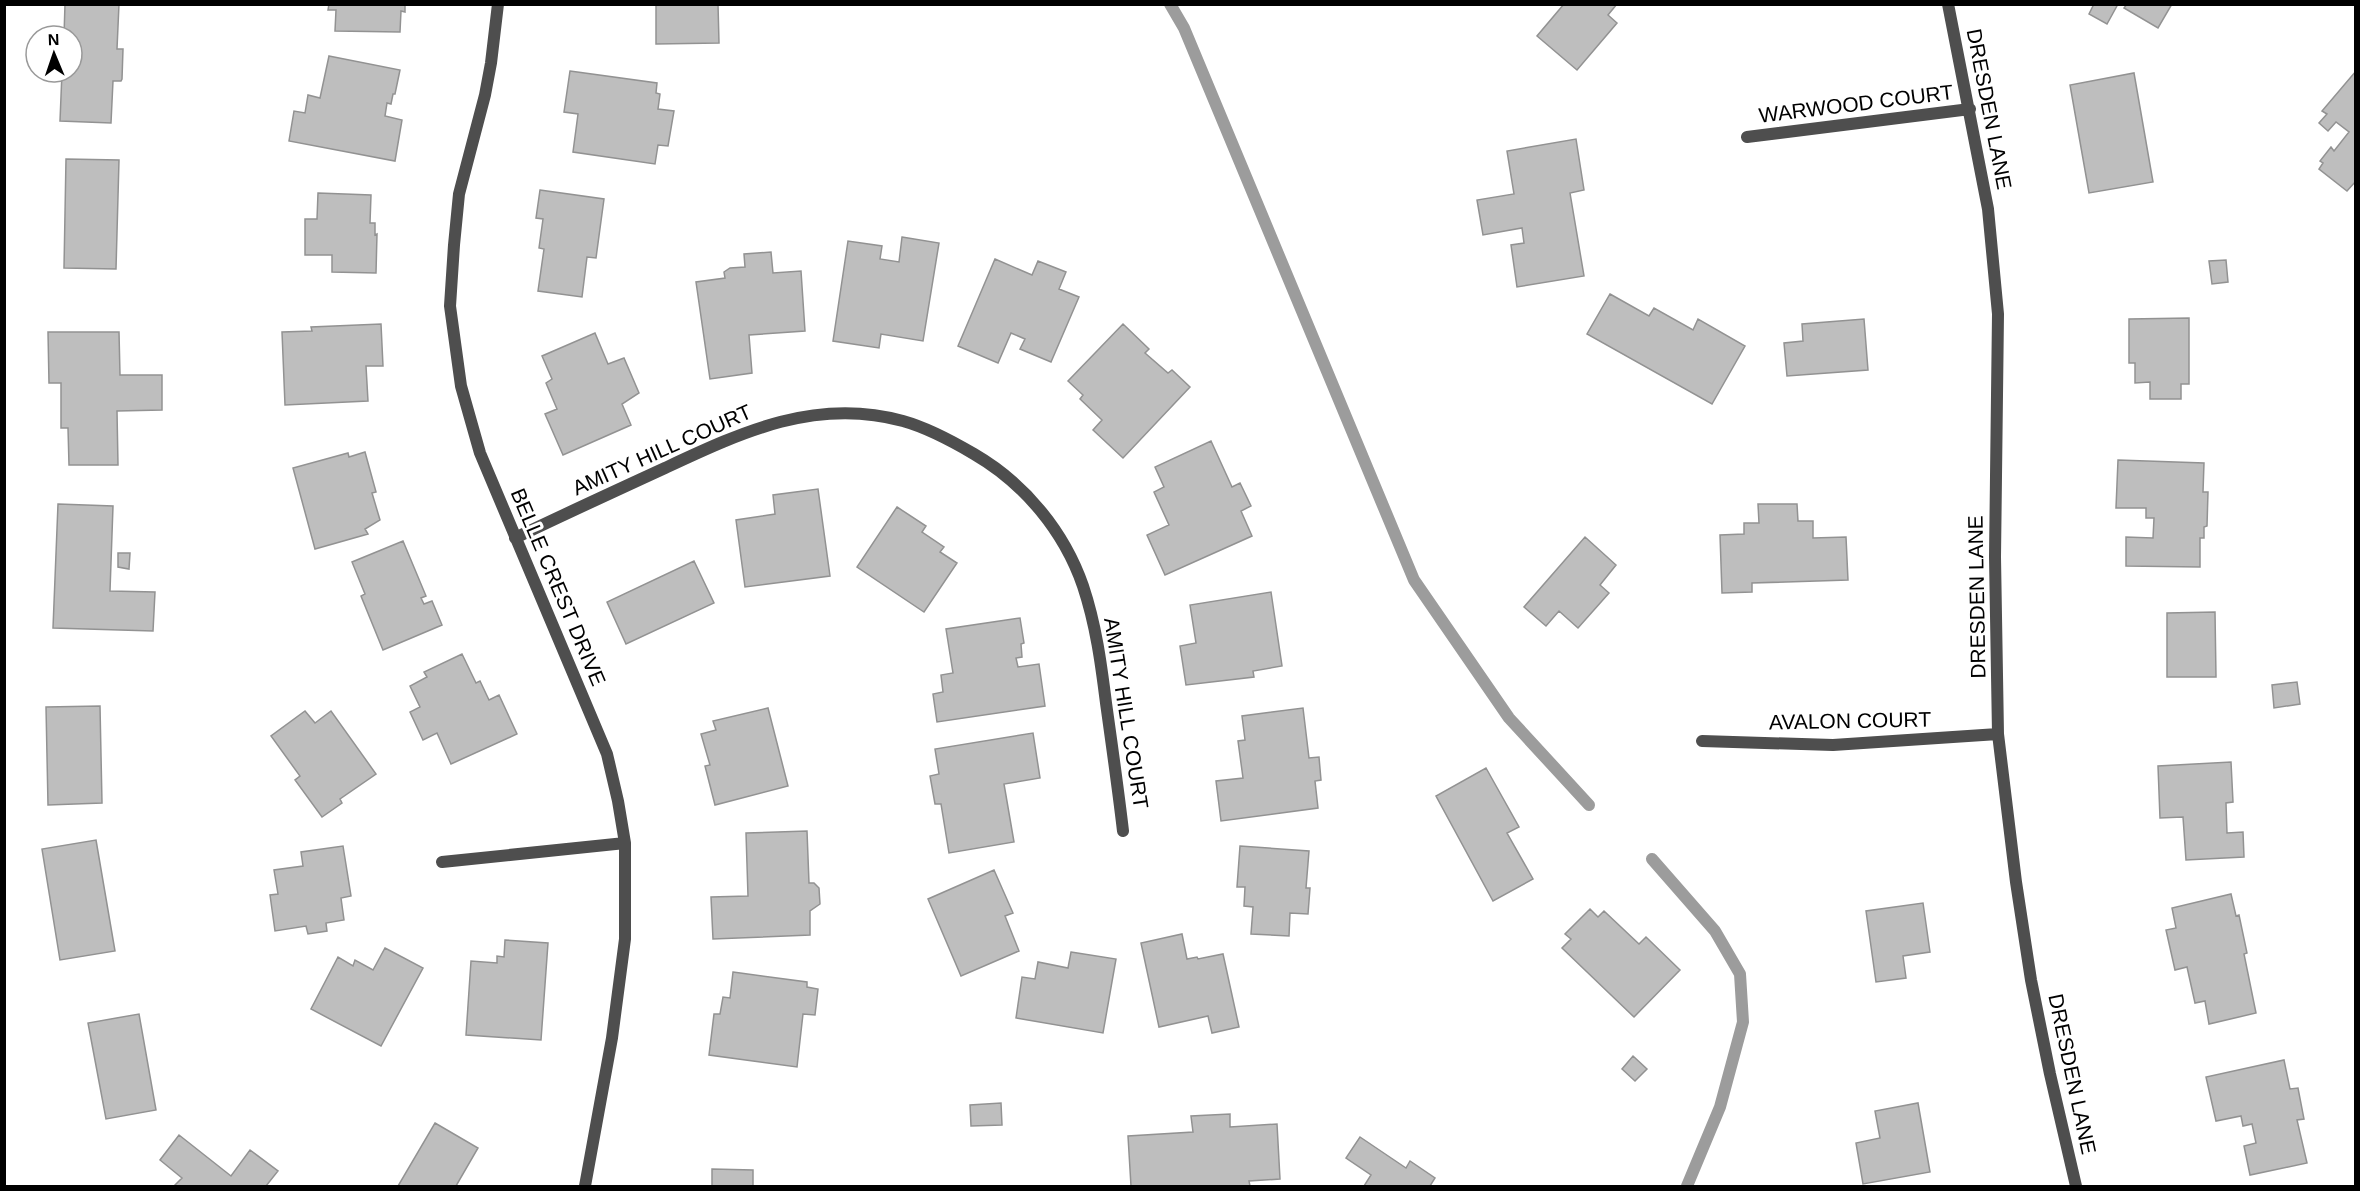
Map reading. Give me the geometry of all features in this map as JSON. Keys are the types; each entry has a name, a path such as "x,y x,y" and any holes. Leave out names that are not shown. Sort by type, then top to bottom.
{"street":[{"name":"BELLE CREST DRIVE","path":"498,4 485,95 459,194 450,306 464,397 480,453 607,754 625,843 625,939 612,1038 585,1186"},
{"name":"DRESDEN LANE","path":"1948,4 1988,209 1998,314 1995,557 1998,734 2016,882 2031,980 2076,1186"},
{"name":"WARWOOD COURT","path":"1747,137 1970,109"},
{"name":"AMITY HILL COURT","path":"515,538 733,436 777,421 818,414 862,414 904,421 948,439 986,461 1024,492 1064,541 1083,585 1096,630 1123,831"},
{"name":"AVALON COURT","path":"1702,741 1833,745 1998,734"},
{"path":"442,862 625,843"}],"building":[{"path":"65,4 119,4 117,49 123,49 122,79 113,81 111,123 60,121 62,84 84,84 84,24 64,24"},
{"path":"329,4 405,4 405,12 401,11 400,32 335,31 336,10 328,10"},
{"path":"656,4 718,4 719,43 656,44"},
{"path":"1564,4 1617,4 1608,15 1617,23 1577,70 1537,36"},
{"path":"2094,4 2118,4 2107,24 2089,14"},
{"path":"2127,4 2172,4 2158,28 2124,8"},
{"path":"329,56 400,70 395,94 393,94 391,104 387,103 385,116 402,120 395,161 289,141 294,111 305,113 308,95 320,98"},
{"path":"570,71 657,83 656,93 660,94 658,109 674,111 668,146 658,145 655,164 573,152 578,114 564,112"},
{"path":"2356,71 2356,181 2347,191 2319,169 2323,163 2320,161 2331,147 2334,151 2349,132 2336,122 2328,131 2319,123 2327,114 2322,111"},
{"path":"2134,73 2153,182 2089,193 2070,85"},
{"path":"1576,139 1584,190 1570,193 1584,276 1517,287 1511,245 1524,243 1522,228 1483,235 1477,200 1514,194 1507,151"},
{"path":"66,159 119,160 116,269 64,268"},
{"path":"540,190 604,199 596,258 587,257 582,297 538,291 544,249 539,248 543,219 536,218"},
{"path":"318,193 371,195 370,223 375,223 375,235 377,234 376,273 332,272 332,255 305,255 305,219 317,219"},
{"path":"902,237 939,243 923,341 881,334 879,348 833,341 848,241 882,246 880,259 899,262"},
{"path":"771,252 773,273 801,271 805,331 749,335 752,373 710,379 696,282 725,278 724,272 730,268 745,267 744,254"},
{"path":"995,259 1032,275 1038,261 1066,272 1059,289 1079,297 1051,362 1020,349 1025,339 1011,333 998,363 958,346"},
{"path":"2226,260 2228,282 2212,284 2209,261"},
{"path":"1610,294 1649,316 1654,308 1693,330 1698,319 1745,346 1712,404 1587,334"},
{"path":"2189,318 2189,384 2181,384 2181,399 2150,399 2150,382 2135,383 2135,363 2129,363 2129,319"},
{"path":"1864,319 1868,370 1787,376 1784,343 1803,341 1802,324"},
{"path":"381,324 383,366 366,366 368,401 285,405 282,332 312,331 311,327"},
{"path":"1123,324 1149,349 1145,353 1168,373 1172,370 1190,387 1123,458 1093,430 1102,420 1080,399 1083,395 1068,381"},
{"path":"48,332 119,332 120,375 162,375 162,410 117,411 118,465 69,465 68,428 61,428 61,383 49,383"},
{"path":"595,333 608,364 624,358 639,393 622,404 631,425 563,455 545,414 557,409 546,383 552,379 542,356"},
{"path":"1211,441 1232,487 1240,483 1251,506 1241,511 1252,536 1165,575 1147,535 1169,525 1154,492 1164,487 1155,467"},
{"path":"365,452 376,492 372,493 380,520 365,529 368,534 315,549 293,468 348,453 349,457"},
{"path":"2118,460 2204,463 2203,492 2208,492 2207,526 2204,527 2204,538 2200,538 2200,567 2126,566 2126,537 2153,538 2154,518 2146,518 2146,508 2116,508"},
{"path":"818,489 830,576 745,587 736,520 775,514 773,495"},
{"path":"58,504 113,506 110,591 155,592 153,631 53,628"},
{"path":"1758,504 1797,504 1798,521 1813,521 1813,538 1846,537 1848,580 1752,583 1752,592 1722,593 1720,535 1744,534 1744,523 1759,523"},
{"path":"897,507 926,526 922,532 944,547 940,552 957,563 924,612 857,567"},
{"path":"1585,537 1616,565 1600,585 1609,593 1578,628 1559,611 1546,626 1524,607"},
{"path":"403,541 426,596 421,598 424,604 432,601 442,625 383,650 361,596 365,594 352,562"},
{"path":"118,553 130,553 129,569 118,567"},
{"path":"694,561 714,603 626,644 607,602"},
{"path":"1271,592 1282,666 1253,671 1254,677 1186,685 1180,646 1196,643 1190,605"},
{"path":"2215,612 2216,677 2167,677 2167,613"},
{"path":"1020,618 1024,643 1021,644 1022,657 1016,658 1018,667 1039,664 1045,706 937,722 933,694 943,692 941,675 953,673 946,629"},
{"path":"462,654 476,683 480,681 489,700 499,695 517,734 451,764 437,733 423,740 410,712 420,707 410,686 427,677 424,672"},
{"path":"2297,682 2300,704 2274,708 2272,685"},
{"path":"100,706 102,803 48,805 46,707"},
{"path":"768,708 788,786 715,805 705,766 710,765 701,734 716,730 713,721"},
{"path":"1303,708 1309,758 1319,757 1321,780 1315,781 1318,808 1221,821 1216,781 1243,778 1238,741 1245,740 1242,716"},
{"path":"305,711 315,723 331,711 376,774 340,799 342,803 322,817 295,780 300,776 271,736"},
{"path":"1033,733 1040,778 1004,784 1014,842 949,853 941,804 935,804 930,776 939,774 935,749"},
{"path":"2231,762 2233,802 2226,803 2227,833 2243,832 2244,857 2186,860 2183,817 2160,818 2158,766"},
{"path":"1486,768 1519,827 1507,833 1533,879 1493,901 1436,796"},
{"path":"807,831 809,883 814,883 819,888 820,904 810,911 810,935 713,939 711,897 748,896 746,833"},
{"path":"96,840 115,951 60,960 42,849"},
{"path":"343,846 351,896 341,898 344,920 326,923 327,931 308,934 306,926 275,931 270,895 278,894 274,870 303,866 301,852"},
{"path":"1240,846 1309,851 1306,888 1310,888 1308,914 1290,913 1289,936 1251,934 1253,907 1244,906 1245,887 1237,887"},
{"path":"994,870 1013,913 1005,916 1019,951 961,976 928,899"},
{"path":"2231,894 2236,916 2239,915 2247,953 2244,954 2256,1013 2209,1024 2205,1001 2195,1003 2187,967 2175,970 2166,930 2176,928 2172,908"},
{"path":"1923,903 1930,952 1903,956 1906,978 1876,982 1866,911"},
{"path":"1590,909 1598,917 1604,911 1639,944 1646,937 1680,970 1634,1017 1562,948 1571,939 1565,934"},
{"path":"1182,934 1187,959 1223,954 1239,1027 1212,1033 1208,1016 1159,1027 1141,943"},
{"path":"505,940 548,943 541,1040 466,1035 471,961 497,963 497,956 504,957"},
{"path":"385,948 423,968 381,1046 311,1009 338,957 353,966 355,960 373,970"},
{"path":"1071,952 1116,959 1103,1033 1016,1018 1022,977 1035,979 1038,962 1068,968"},
{"path":"733,972 807,982 807,987 818,989 815,1015 803,1014 797,1067 709,1055 714,1014 720,1014 723,997 730,998"},
{"path":"139,1014 156,1110 106,1119 88,1023"},
{"path":"1633,1056 1647,1069 1635,1081 1622,1069"},
{"path":"2284,1060 2290,1089 2298,1088 2304,1119 2297,1120 2307,1163 2250,1175 2244,1146 2256,1143 2252,1124 2243,1126 2241,1116 2216,1121 2206,1077"},
{"path":"1001,1103 1002,1125 971,1126 970,1105"},
{"path":"1918,1103 1930,1172 1863,1184 1856,1143 1880,1138 1875,1111"},
{"path":"1230,1114 1230,1127 1277,1124 1280,1179 1249,1181 1250,1186 1131,1186 1128,1136 1193,1132 1191,1116"},
{"path":"435,1123 478,1148 456,1186 398,1186"},
{"path":"179,1135 231,1176 250,1150 278,1171 266,1186 174,1186 182,1178 160,1160"},
{"path":"1360,1137 1406,1168 1410,1161 1435,1178 1430,1186 1364,1186 1371,1175 1346,1158"},
{"path":"712,1169 753,1170 753,1186 712,1186"}],"waterway":[{"path":"1170,4 1184,28 1414,580 1509,718 1589,805"},
{"path":"1652,859 1715,931 1740,974 1743,1022 1720,1107 1687,1186"}]}
